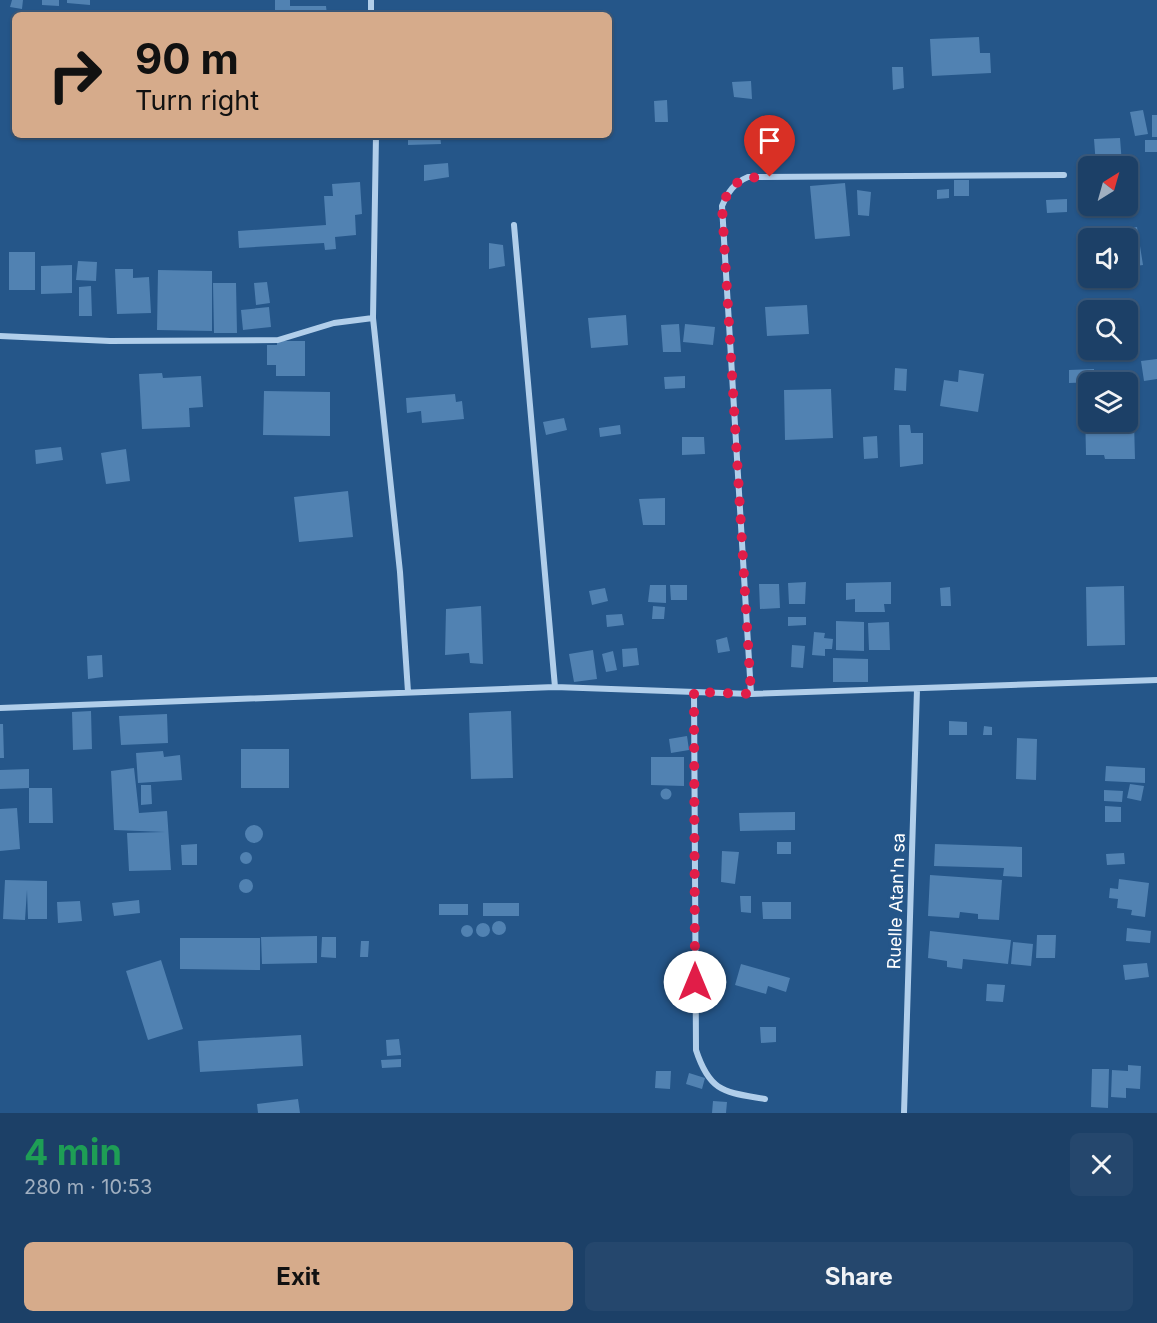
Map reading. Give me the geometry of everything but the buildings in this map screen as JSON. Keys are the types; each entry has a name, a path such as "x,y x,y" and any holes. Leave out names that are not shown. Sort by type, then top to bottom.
{"street":[{"path":"376,138 373,318 400,572 408,692"},
{"path":"751,694 722,206 727,195 736,182 747,177 1064,175"},
{"path":"514,225 555,687"},
{"path":"0,336 110,341 278,340 334,323 373,318"},
{"path":"0,708 555,687 751,694 1157,680"},
{"name":"Ruelle Atan'n sa","path":"904,1113 917,689"},
{"path":"694,692 696,1050 702,1068 711,1080 725,1092 765,1099"}],"route":[{"path":"695,982 694,692 751,694 722,206 736,182 747,177 770,177"}]}
